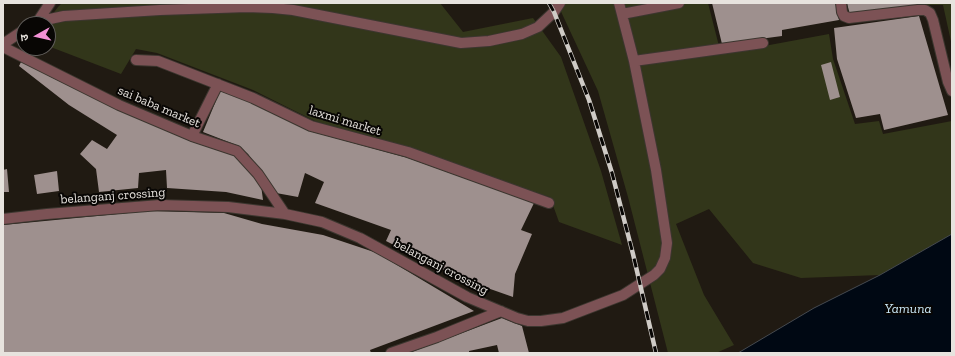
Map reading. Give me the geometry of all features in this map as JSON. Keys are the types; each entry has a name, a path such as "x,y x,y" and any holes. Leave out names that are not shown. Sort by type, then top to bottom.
{"street":[{"path":"41,16 50,3"},
{"path":"56,18 160,10 274,8 293,10 461,43 490,41 522,34 538,27 554,12 560,3"},
{"name":"belanganj crossing","path":"3,219 160,205 228,208 285,214 322,222 360,238 466,297 517,318 541,321 563,318 623,295 654,275 660,269 665,258 667,243 656,170 634,61 619,3"},
{"path":"622,14 679,3"},
{"path":"841,3 844,16 849,18 918,10 925,10 930,13 948,82 952,91"},
{"path":"3,46 16,36"},
{"path":"634,61 763,43"},
{"name":"sai baba market","path":"3,46 119,105 192,136 237,152 258,174 285,214"},
{"name":"laxmi market","path":"136,60 158,61 253,98 311,126 408,152 549,203"},
{"path":"192,136 218,84"},
{"path":"391,353 438,337 501,311"}],"green space":[{"path":"62,3 440,3 463,32 533,18 561,57 601,171 622,245 559,222 550,197 315,121 253,90 157,53 136,49 121,74 56,49 56,16 51,16"},
{"path":"557,3 708,3 721,54 829,34 833,59 855,124 879,121 883,134 952,121 952,234 880,275 801,278 753,263 709,209 676,224 704,295 734,345 716,353 668,353 628,197 598,91"},
{"path":"925,3 952,3 952,46 943,5 926,5"}],"water":[{"name":"Yamuna","path":"952,234 952,353 738,353 814,308 880,275"}],"building":[{"path":"712,3 836,3 839,20 782,30 782,36 722,44"},
{"path":"847,3 922,3 922,5 850,15"},
{"path":"919,16 948,115 884,130 880,114 856,118 837,59 834,28"},
{"path":"22,60 51,77 116,108 190,141 236,156 261,185 263,200 226,192 167,188 166,170 139,173 138,188 99,192 96,169 80,154 92,140 107,149 117,135 69,105 19,66"},
{"path":"831,62 840,97 830,100 821,65"},
{"path":"220,91 252,102 313,132 408,158 534,203 521,230 532,234 515,274 513,297 459,278 386,241 391,230 315,203 324,182 305,173 298,197 276,193 248,154 239,146 203,132"},
{"path":"7,169 9,192 3,192 3,170"},
{"path":"57,171 59,191 37,194 34,175"},
{"path":"149,211 224,213 262,224 323,235 377,253 474,311 370,350 371,353 3,353 3,225"},
{"path":"502,318 522,326 529,353 499,353 497,345 469,351 469,353 409,353"}],"railway":[{"path":"549,3 589,100 612,173 656,353"}]}
